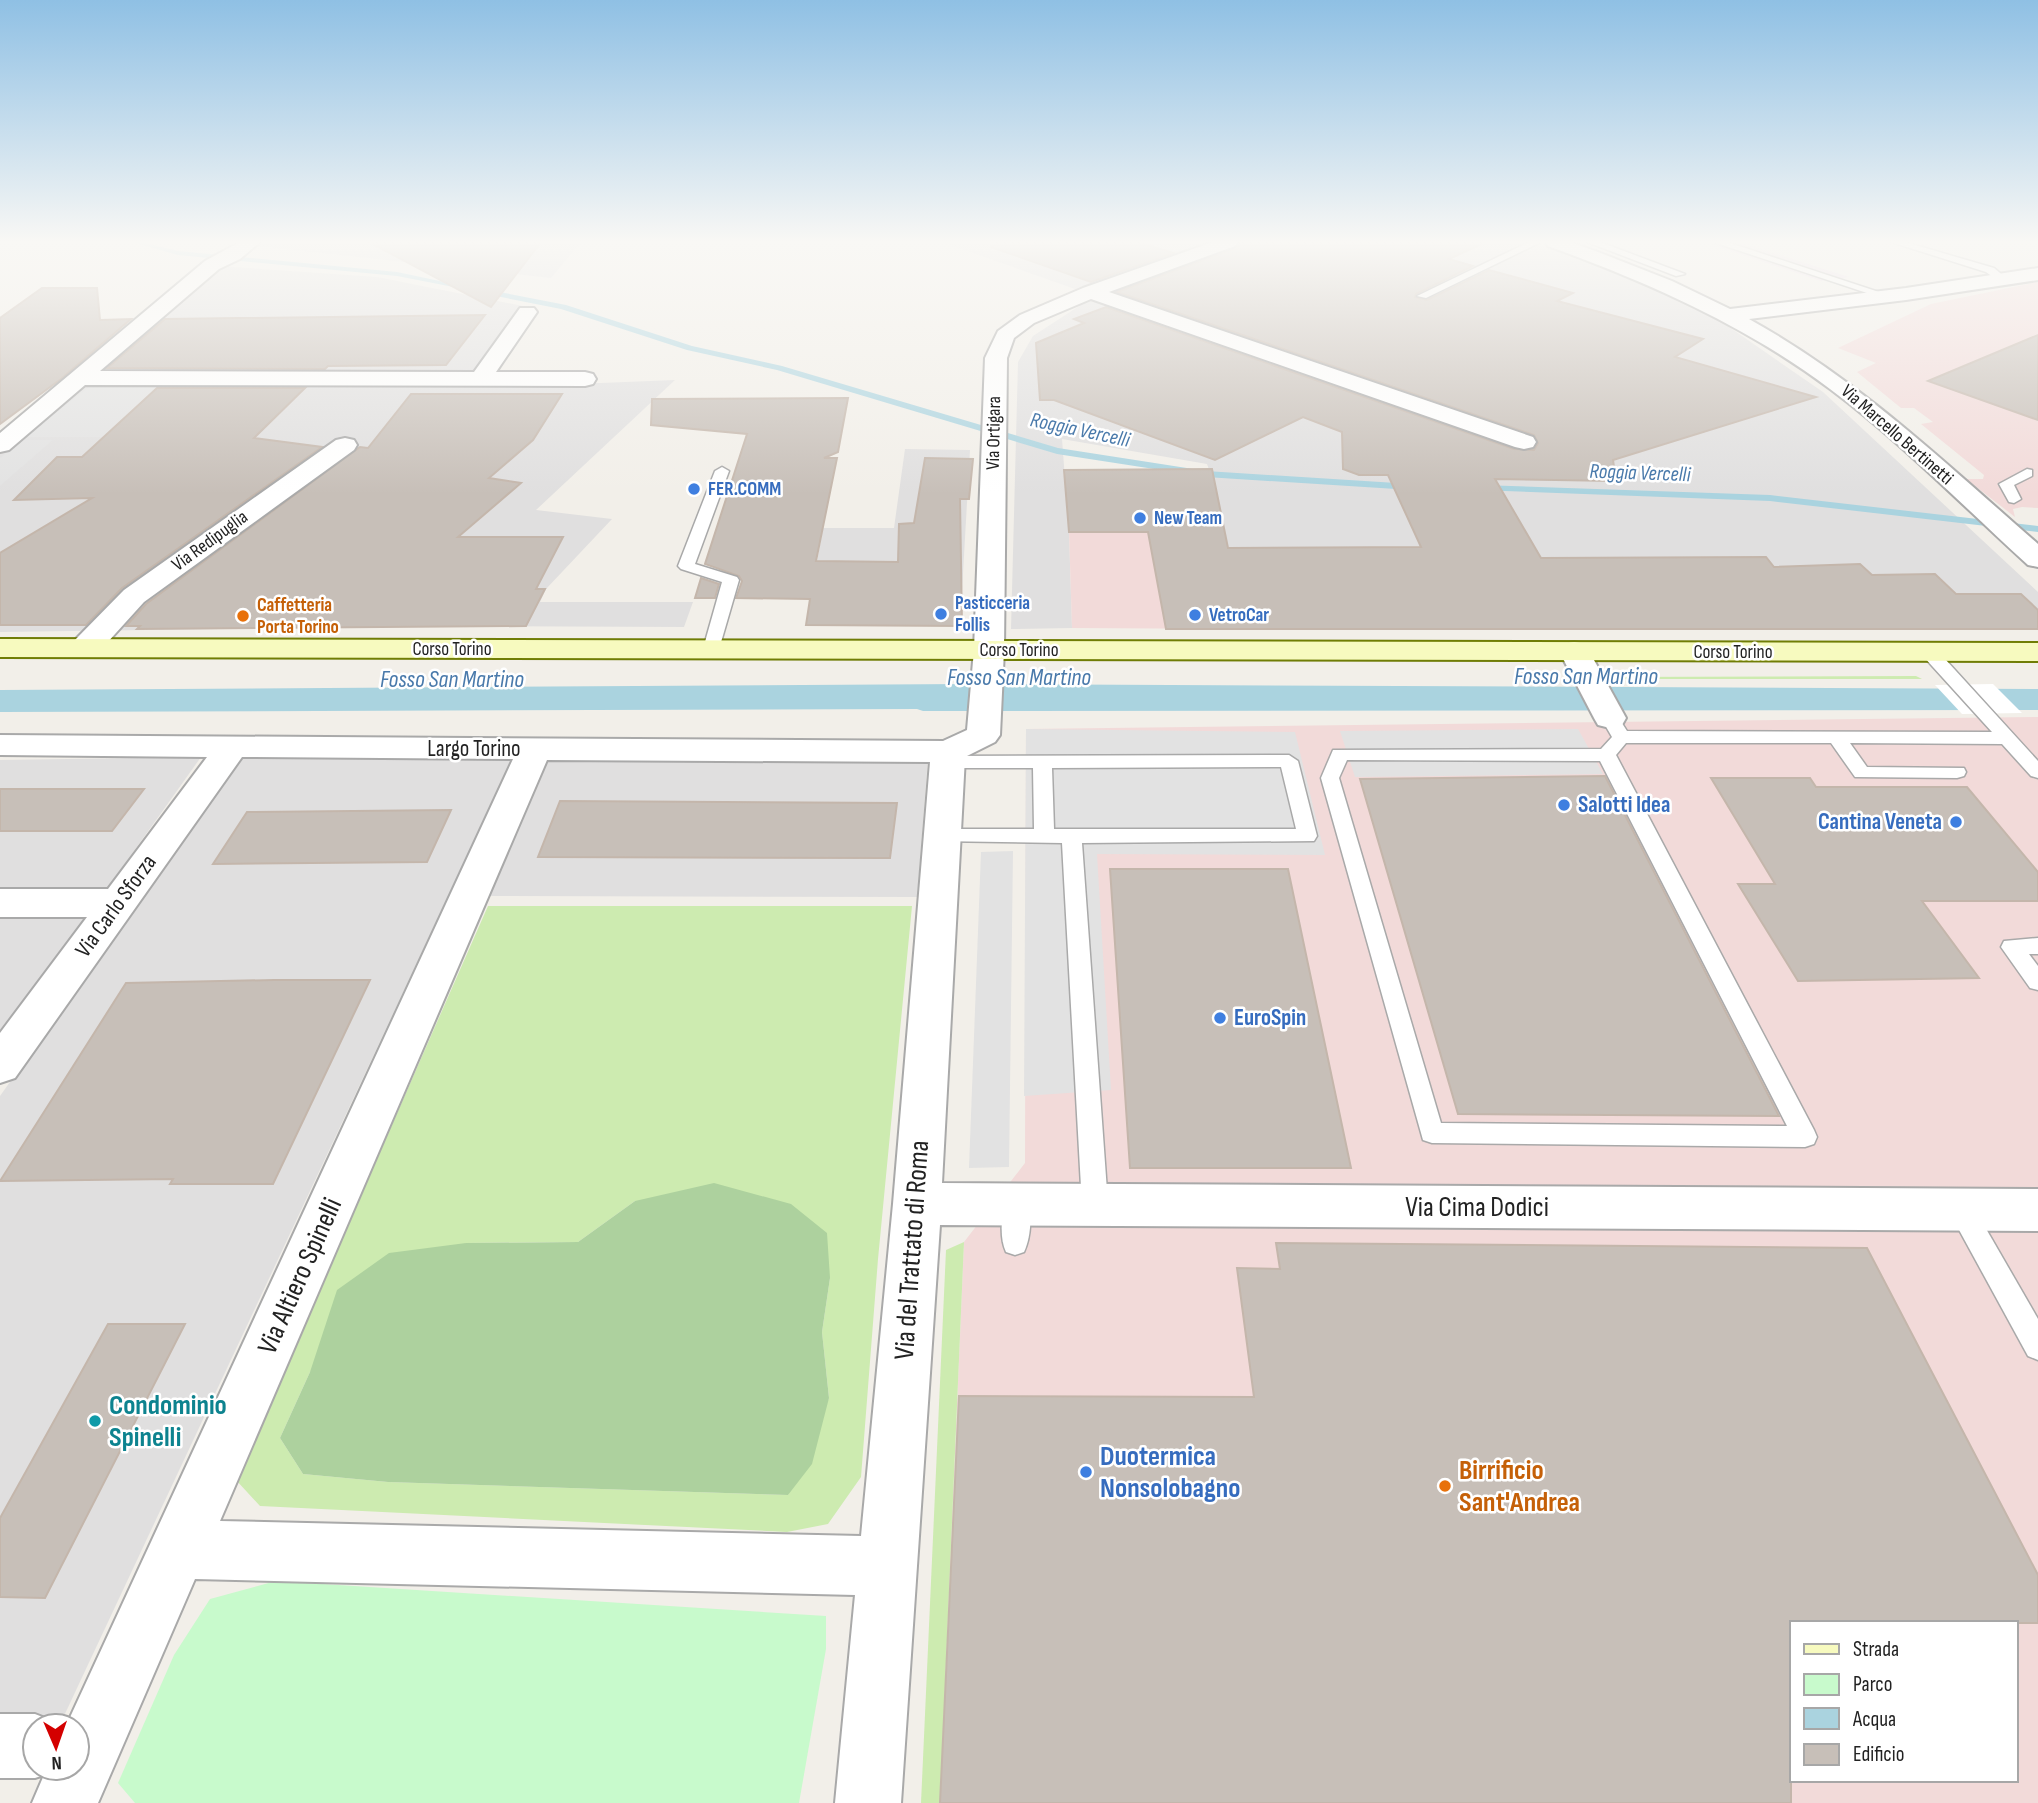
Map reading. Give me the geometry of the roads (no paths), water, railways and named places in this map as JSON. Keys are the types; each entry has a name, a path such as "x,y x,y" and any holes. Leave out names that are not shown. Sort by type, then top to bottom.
{"main road":[{"name":"Corso Torino","path":"0,648 710,649 988,662 1581,664 1929,652 2038,652"}],"street":[{"path":"0,445 140,326"},
{"path":"480,379 517,326"},
{"name":"Via Ortigara","path":"948,757 983,735 988,662 996,358 1005,335 1016,326"},
{"path":"1189,326 1524,442"},
{"name":"Via Marcello Bertinetti","path":"1748,326 1794,354 1880,417 2038,559"},
{"path":"79,378 585,379"},
{"name":"Via Redipuglia","path":"85,648 134,596 345,445"},
{"path":"1581,664 1615,727"},
{"name":"Largo Torino","path":"0,746 535,749 948,757"},
{"name":"Via Carlo Sforza","path":"0,1066 232,747"},
{"name":"Via Altiero Spinelli","path":"87,1712 178,1549 535,749"},
{"name":"Via del Trattato di Roma","path":"869,1803 948,757"},
{"path":"0,903 118,903"},
{"name":"Via Cima Dodici","path":"916,1204 1016,1224 1095,1205 2038,1210"},
{"path":"178,1549 887,1566"},
{"path":"0,1746 21,1746"},
{"name":"Via Altiero Spinelli","path":"65,1803 66,1782"}],"lane":[{"path":"710,649 731,580 686,566 722,471"},
{"path":"2014,499 2006,484 2027,473"},
{"path":"1929,652 2038,772"},
{"path":"1606,755 1340,754 1330,778 1432,1133 1805,1137 1606,755 1615,727 1837,739 2007,738"},
{"path":"1837,739 1862,773 1956,772"},
{"path":"942,836 1307,835 1289,761 1042,762 948,757"},
{"path":"1042,762 1044,836"},
{"path":"1072,836 1095,1205"},
{"path":"2038,946 2012,947 2038,982"},
{"path":"1961,1209 2038,1346"}],"water":[{"path":"966,684 2038,689 2038,710 917,709 0,712 0,690"}],"waterway":[{"name":"Roggia Vercelli","path":"622,326 690,348 779,368 1057,451 1206,474 1412,487"},
{"name":"Roggia Vercelli","path":"1481,488 1770,498 2038,529"}],"place":[{"name":"FER.COMM","path":"694,489"},
{"name":"New Team","path":"1140,518"},
{"name":"Pasticceria Follis","path":"941,614"},
{"name":"VetroCar","path":"1195,615"},
{"name":"Caffetteria Porta Torino","path":"243,616"},
{"name":"Salotti Idea","path":"1564,805"},
{"name":"Cantina Veneta","path":"1956,822"},
{"name":"EuroSpin","path":"1220,1018"},
{"name":"Condominio Spinelli","path":"95,1421"},
{"name":"Duotermica Nonsolobagno","path":"1086,1472"},
{"name":"Birrificio Sant'Andrea","path":"1445,1486"}],"water label":[{"name":"Fosso San Martino","path":"1586,676"},
{"name":"Fosso San Martino","path":"1019,677"},
{"name":"Fosso San Martino","path":"452,679"}]}
